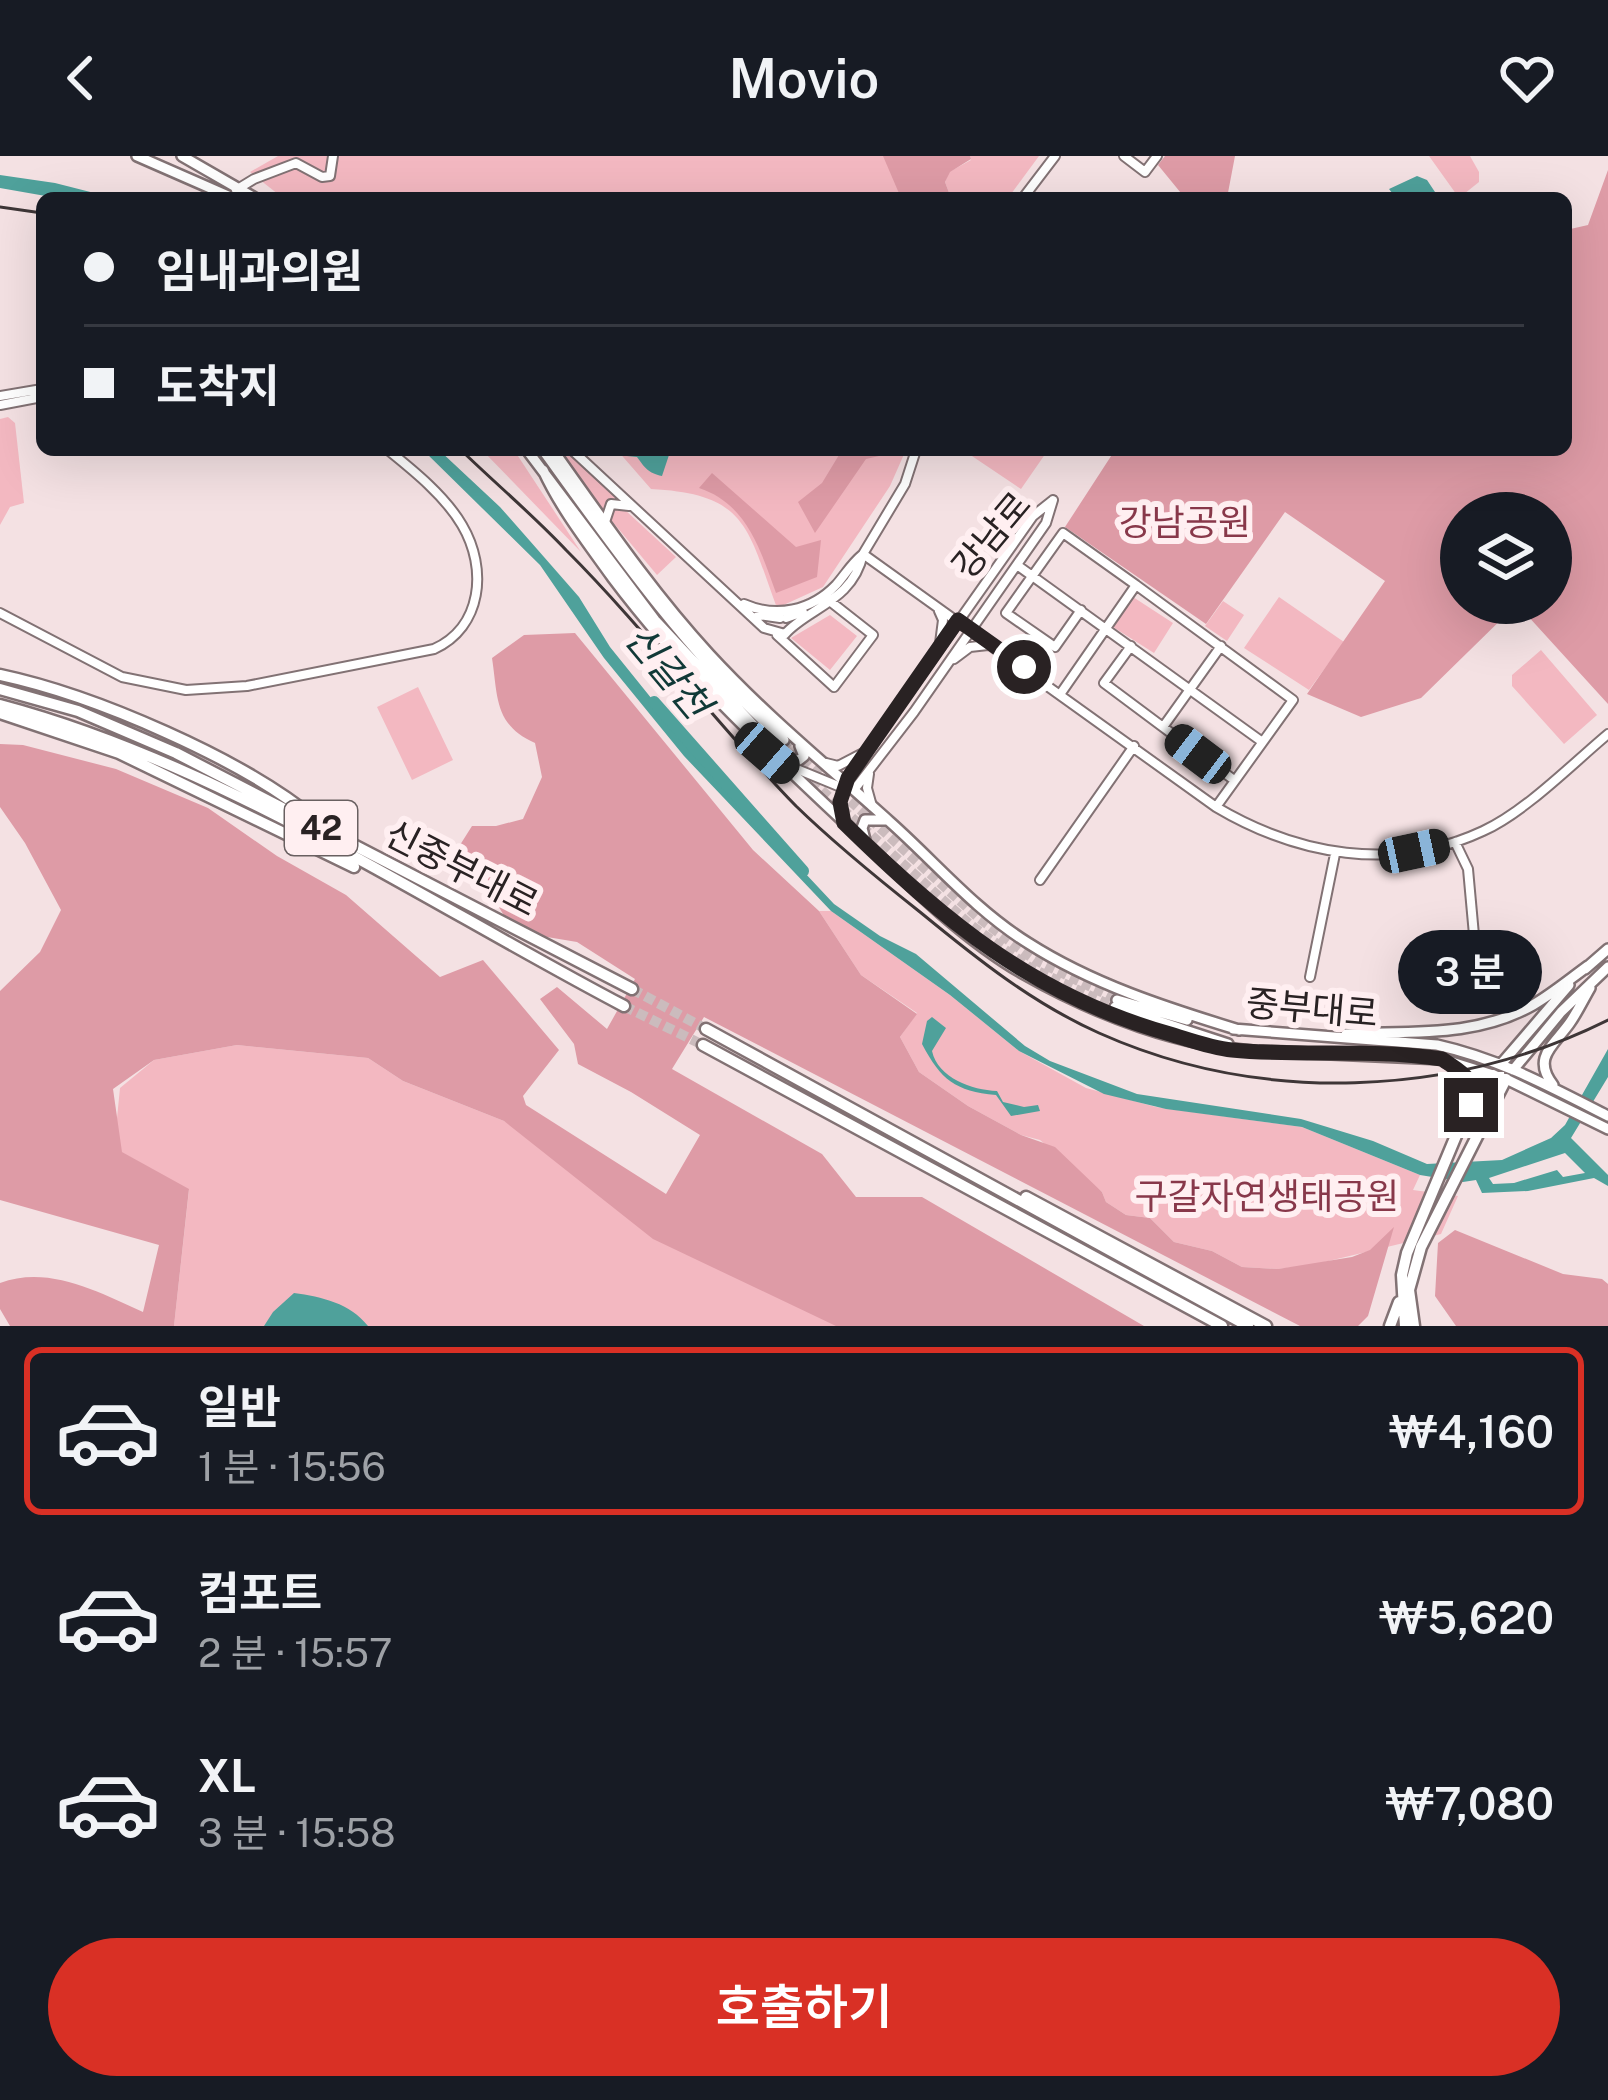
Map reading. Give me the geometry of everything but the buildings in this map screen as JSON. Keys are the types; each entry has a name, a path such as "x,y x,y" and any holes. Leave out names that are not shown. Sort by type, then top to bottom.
{"highway":[{"path":"0,675 94,702 245,773 333,835"},
{"name":"신중부대로","path":"0,689 78,711 176,753 632,989"},
{"path":"0,709 103,747 344,863 411,890"},
{"name":"신중부대로","path":"0,709 68,723 187,771 625,1006"},
{"path":"706,1029 1248,1326"},
{"path":"703,1045 1222,1326"},
{"path":"1390,1326 1398,1313 1407,1252 1473,1095 1467,1073 1442,1059"},
{"path":"1409,1326 1409,1290 1421,1247 1499,1077"},
{"path":"1427,1207 1492,1092"},
{"path":"900,1136 1077,1222 1266,1326"},
{"path":"1402,1275 1409,1326"}],"main road":[{"path":"137,156 225,192"},
{"path":"182,156 228,192"},
{"path":"532,456 655,620 844,823 953,920 1019,971 1075,1001 1227,1050 1264,1052"},
{"path":"547,456 614,551 775,750 799,760 804,756 798,742"},
{"path":"557,456 664,600 726,672 975,903 1028,944 1128,992 1239,1030"},
{"path":"867,845 862,828 865,820 875,817 890,822"},
{"path":"1499,1077 1502,1063 1528,1028 1608,949"},
{"path":"1309,1036 1437,1032 1500,1020 1533,1004 1588,966"},
{"path":"1499,1077 1515,1068 1608,968"},
{"path":"1556,1090 1542,1065 1545,1051 1570,1023 1595,979"},
{"name":"중부대로","path":"1116,1004 1239,1030 1437,1045 1515,1068 1565,1100 1442,1059 1264,1052 1148,1021 1116,1004"},
{"path":"1565,1100 1608,1116"},
{"path":"1565,1100 1608,1129"}],"street":[{"path":"236,192 295,159 322,177 330,176 333,156"},
{"path":"1028,192 1055,156"},
{"path":"1124,156 1145,172 1157,156"},
{"path":"0,400 36,394"},
{"path":"0,613 122,677 186,690 233,688 434,649 455,637 471,616 477,591 474,555 462,524 446,504 394,456"},
{"path":"579,456 764,628 781,633"},
{"path":"733,598 758,614 786,620 810,609 863,554 905,484 914,456"},
{"name":"강남로","path":"1053,500 1046,523 948,664 869,773 847,787 857,764 939,646 1033,516 1053,500"},
{"path":"605,522 611,504 636,509"},
{"path":"1081,610 1055,647 1006,613 1064,533 1293,700 1216,806"},
{"path":"831,602 873,635 833,687 787,647 774,624 831,602 860,566 863,554"},
{"path":"863,554 1216,806 1254,830 1335,854 1396,853 1455,842 1486,830 1608,734"},
{"path":"1017,565 1261,741"},
{"path":"748,606 774,612 795,610 836,585"},
{"path":"1061,693 1136,585"},
{"path":"935,604 943,620 939,646"},
{"path":"781,633 786,620"},
{"path":"948,664 970,647 992,645"},
{"path":"1131,646 1104,683 1234,780"},
{"path":"1163,728 1221,646"},
{"path":"1040,880 1135,746"},
{"path":"775,750 847,787 840,802 844,823"},
{"path":"820,761 838,766 867,750"},
{"path":"857,764 869,773 868,795 874,809"},
{"path":"1455,842 1468,869 1476,957"},
{"path":"1310,976 1335,854"}],"green space":[{"path":"278,156 886,156 899,192 275,192 250,172"},
{"path":"883,156 970,156 950,172 945,182 949,192 898,192"},
{"path":"970,156 1039,156 1012,192 949,192 945,182 949,172 971,160"},
{"path":"1165,156 1235,156 1228,192 1180,192 1158,165"},
{"path":"1429,156 1470,156 1479,182 1466,192 1455,192"},
{"name":"강남공원","path":"1608,170 1608,704 1535,624 1572,624 1572,492 1440,492 1440,624 1497,624 1421,698 1361,717 1307,694 1385,581 1285,512 1206,624 1065,527 1111,456 1572,456 1572,229 1588,225"},
{"path":"8,417 15,423 24,503 10,507 0,525 0,419"},
{"path":"488,456 518,456 581,552"},
{"path":"560,456 576,456 626,502 608,502 602,513"},
{"path":"622,456 903,456 890,486 823,587 777,608 739,520 707,498 651,489"},
{"path":"838,456 879,456 866,459 815,533 798,502 822,483"},
{"path":"972,456 1044,456 1021,489"},
{"path":"712,473 796,547 821,540 817,577 776,593 750,530 729,505 699,488"},
{"path":"624,509 676,557 657,575 611,520 614,510"},
{"path":"1133,597 1173,623 1154,653 1113,627"},
{"path":"1279,597 1344,642 1309,690 1244,648"},
{"path":"1223,601 1244,615 1227,641 1205,626"},
{"path":"830,615 857,636 830,670 791,638"},
{"path":"575,633 753,850 819,911 861,975 917,1014 900,1037 919,1072 968,1106 1021,1135 1055,1147 1102,1192 1106,1202 1126,1215 1150,1218 1174,1242 1212,1251 1242,1267 1278,1269 1352,1257 1370,1250 1394,1227 1368,1316 1358,1326 1300,1326 704,1017 672,1069 822,1154 856,1197 922,1197 1144,1326 836,1326 653,1239 504,1121 403,1081 368,1058 237,1045 154,1060 113,1089 122,1152 189,1189 174,1326 10,1326 0,1309 0,1283 18,1278 73,1283 143,1312 159,1245 0,1200 0,991 40,952 61,910 0,807 0,744 23,745 116,769 208,808 277,856 346,895 440,977 483,960 559,1050 523,1096 526,1105 666,1194 700,1135 578,1064 574,1044 540,999 557,987 607,1029 635,979 577,942 529,934 505,917 460,845 472,826 523,819 542,777 535,743 512,728 500,708 492,658 524,635"},
{"path":"1541,650 1597,715 1564,744 1512,686 1512,675"},
{"path":"418,687 453,760 412,780 377,707"},
{"name":"구갈자연생태공원","path":"819,911 831,911 950,995 1019,1051 1086,1088 1156,1107 1302,1127 1420,1175 1413,1190 1458,1196 1441,1234 1278,1269 1242,1267 1212,1251 1174,1242 1150,1218 1126,1215 1106,1202 1102,1192 1040,1140 968,1106 919,1072 900,1037 917,1013 861,975"},
{"path":"237,1045 368,1058 403,1081 504,1121 849,1326 174,1326 189,1190 114,1148 120,1088 154,1060"},
{"path":"1455,1230 1563,1274 1602,1279 1608,1284 1608,1326 1456,1326 1435,1296 1438,1243"}],"water":[{"path":"0,175 90,192 36,194 0,188"},
{"path":"1417,176 1427,180 1435,192 1391,192 1389,189"},
{"path":"429,456 445,456 500,507 579,597 610,647 714,776 834,904 916,954 1025,1046 1050,1061 1137,1094 1301,1119 1427,1164 1502,1160 1551,1138 1565,1125 1608,1049 1608,1077 1571,1138 1608,1175 1608,1186 1594,1178 1528,1191 1482,1193 1476,1180 1420,1175 1302,1127 1166,1109 1104,1094 1019,1051 950,995 831,911 684,756 604,658 540,565","holes":["1565,1153 1585,1173 1563,1177 1557,1170 1514,1183 1493,1184 1489,1178"]},
{"path":"627,456 669,456 662,476 647,470 637,457"},
{"path":"932,1017 946,1028 932,1051 949,1075 967,1085 997,1091 1003,1102 1038,1105 1040,1111 1011,1116 996,1095 951,1082 922,1044"},
{"path":"294,1293 344,1307 368,1326 264,1326"}],"waterway":[{"name":"신갈천","path":"654,702 803,871"}],"tunnel":[{"path":"784,740 827,781"},
{"path":"802,772 970,924 1030,967 1115,1007"},
{"path":"840,792 977,917 1034,960 1117,1000"},
{"path":"632,989 706,1029"},
{"path":"624,1006 703,1045"}],"tram line":[{"path":"0,207 36,212"},
{"path":"467,456 596,581 811,820 984,963 1074,1021 1161,1056 1224,1072 1355,1083 1485,1065 1548,1046 1608,1020"}],"route":[{"path":"1024,667 958,620 848,778 840,802 844,823 986,946 1019,971 1075,1001 1137,1025 1227,1050 1442,1059 1467,1073 1472,1083 1471,1105"}]}
